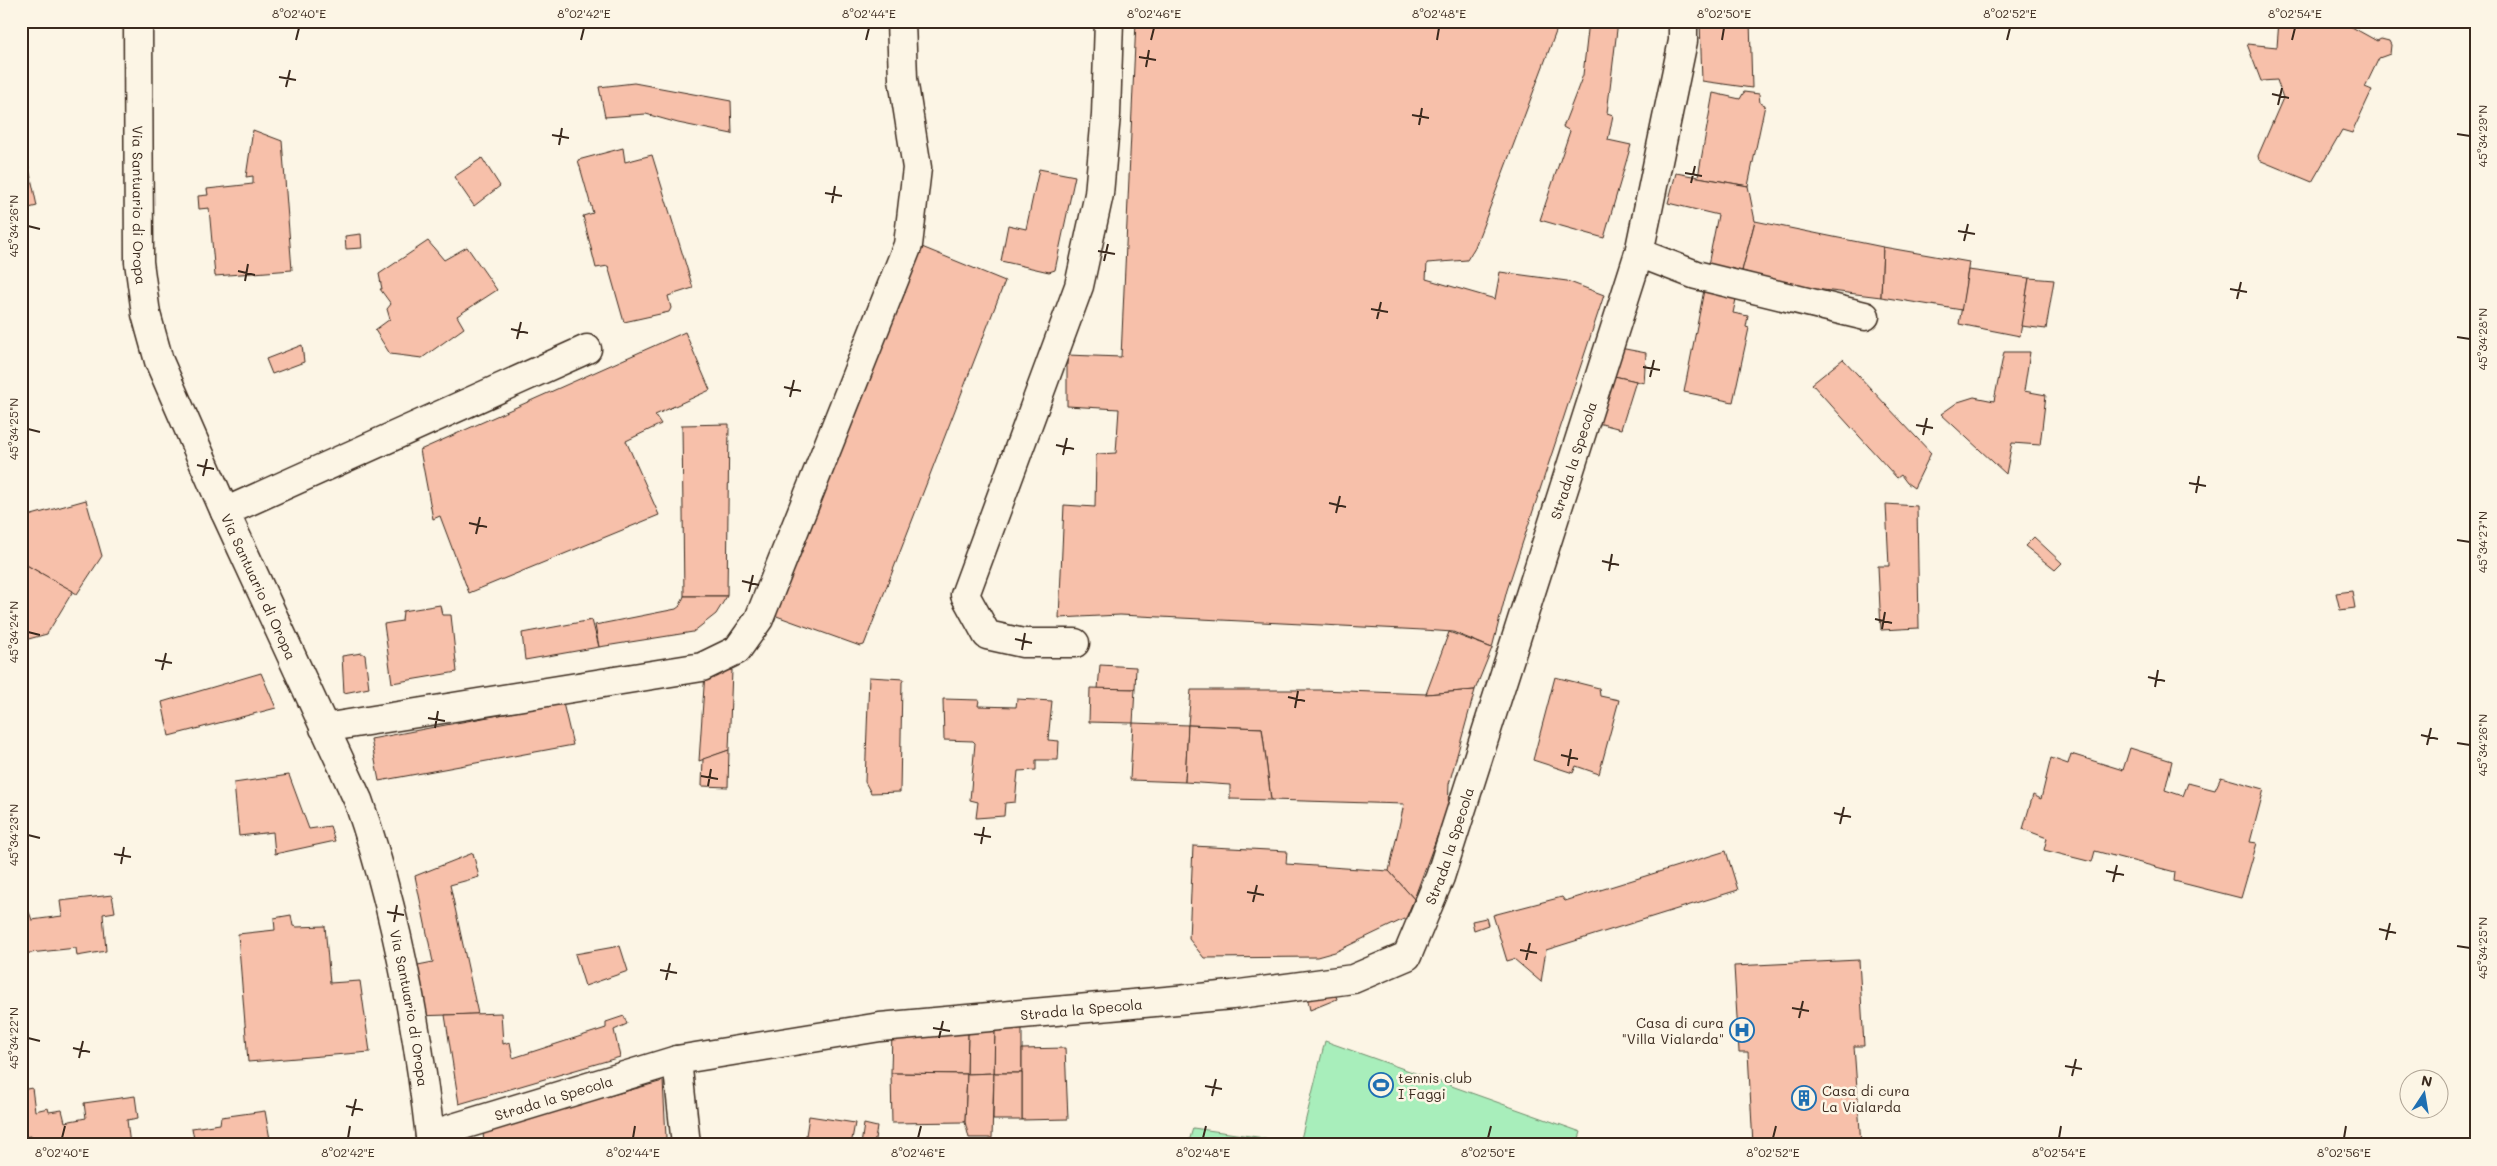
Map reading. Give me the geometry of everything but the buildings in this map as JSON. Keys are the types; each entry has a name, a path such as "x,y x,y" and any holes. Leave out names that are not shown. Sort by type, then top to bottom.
{"street":[{"name":"Via Santuario di Oropa","path":"138,21 139,262 146,314 159,361 225,512 358,800 390,904 417,1045 431,1140"},
{"path":"324,728 702,667 737,650 759,619 908,244 917,168 903,79 901,21"},
{"path":"1075,642 1023,643 987,635 965,595 1079,286 1099,194 1106,115 1109,21"},
{"name":"Strada la Specola","path":"431,1140 677,1060 880,1027 1232,996 1353,979 1407,956 1440,876 1639,253 1683,41 1683,21"},
{"path":"1639,253 1696,275 1865,316"},
{"path":"225,512 587,349"},
{"path":"677,1060 686,1145"}],"green space":[{"name":"tennis club I Faggi","path":"1325,1041 1581,1132 1577,1145 1188,1145 1193,1128 1300,1143"}],"place":[{"name":"Casa di cura \"Villa Vialarda\"","path":"1742,1030"},
{"name":"tennis club I Faggi","path":"1381,1085"},
{"name":"Casa di cura La Vialarda","path":"1804,1098"}]}
